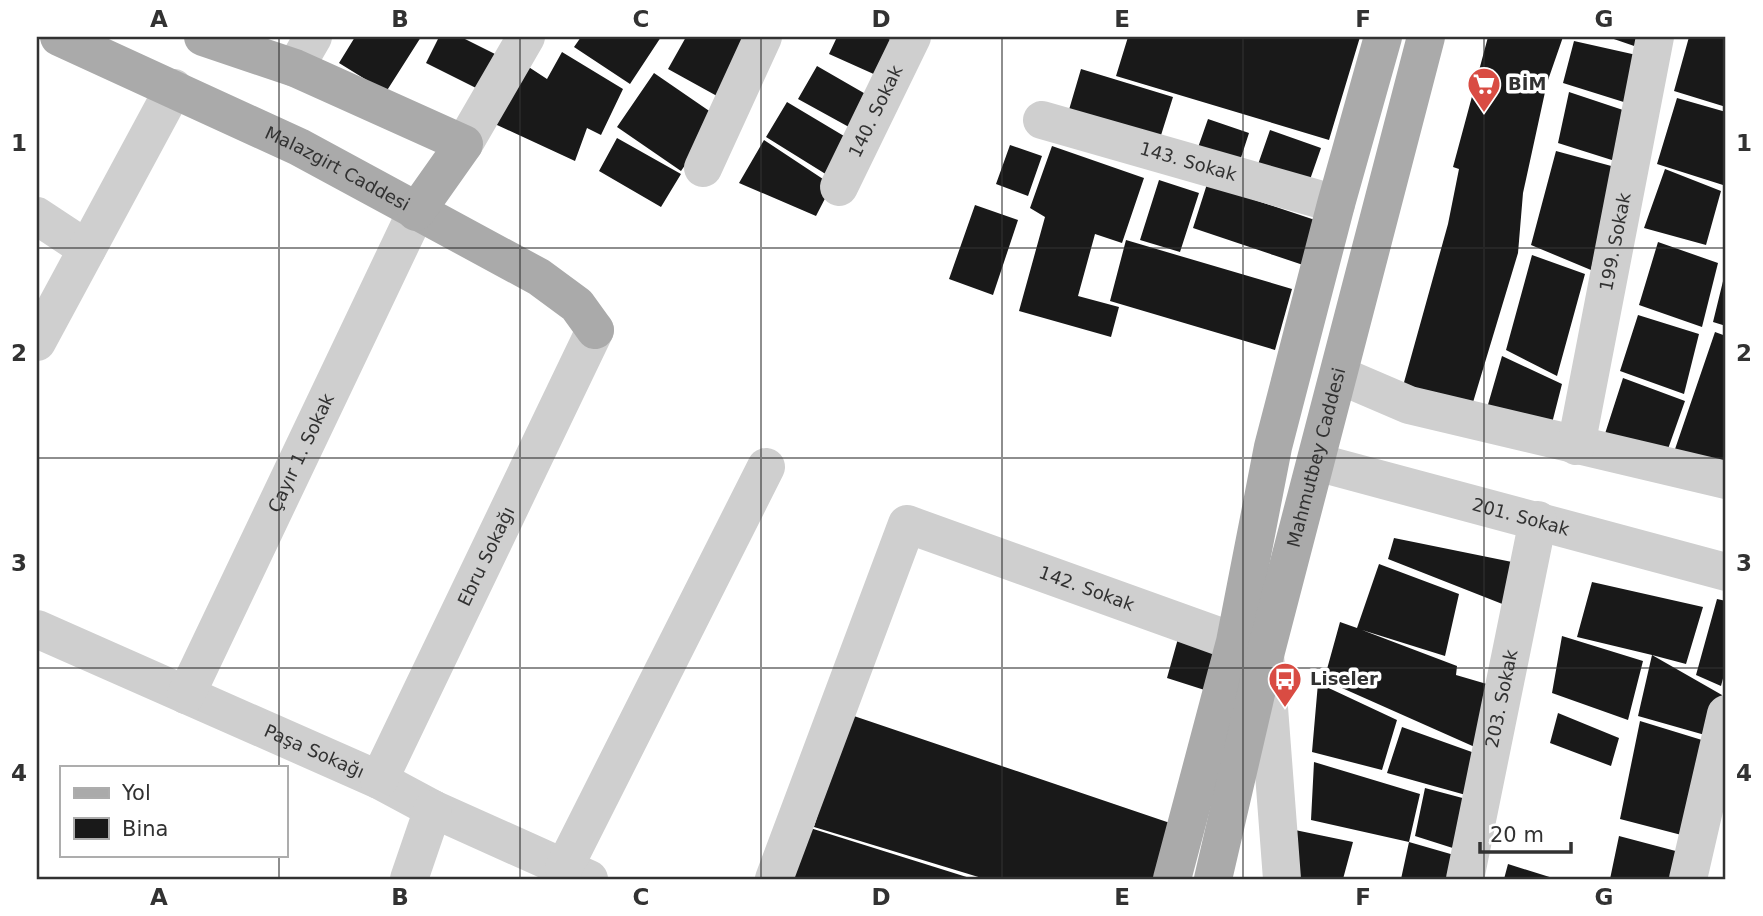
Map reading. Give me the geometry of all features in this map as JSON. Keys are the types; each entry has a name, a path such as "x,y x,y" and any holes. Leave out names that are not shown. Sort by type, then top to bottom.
{"main road":[{"name":"Malazgirt Caddesi","path":"59,37 299,147 539,277 577,305 595,330"},
{"path":"203,37 304,52 464,144 416,212"},
{"name":"Mahmutbey Caddesi","path":"1213,879 1250,649 1273,447 1336,204 1383,37"},
{"name":"Mahmutbey Caddesi","path":"1172,879 1316,462 1426,37"},
{"path":"1336,204 1381,215"}],"street":[{"path":"464,144 526,37"},
{"path":"703,168 763,37"},
{"name":"140. Sokak","path":"839,187 912,37"},
{"name":"199. Sokak","path":"1576,446 1655,37"},
{"path":"37,342 174,88"},
{"name":"143. Sokak","path":"1042,120 1336,204"},
{"name":"Çayır 1. Sokak","path":"186,695 416,212"},
{"path":"37,216 87,250"},
{"name":"Ebru Sokağı","path":"379,780 595,330"},
{"path":"1339,375 1409,405 1726,480"},
{"name":"201. Sokak","path":"1316,462 1726,572"},
{"path":"576,874 766,467"},
{"name":"203. Sokak","path":"1465,879 1538,520"},
{"name":"142. Sokak","path":"774,879 907,524 1250,649"},
{"name":"Paşa Sokağı","path":"37,629 379,780 433,809 522,865 576,874"},
{"path":"1250,649 1282,879"},
{"path":"1688,879 1726,714"},
{"path":"409,879 433,809"}],"building":[{"path":"355,37 421,37 386,92 339,63"},
{"path":"439,37 461,37 505,59 488,94 426,63"},
{"path":"581,37 661,37 630,84 574,47"},
{"path":"686,37 761,37 726,101 668,69"},
{"path":"837,37 884,37 902,45 887,80 829,54"},
{"path":"1128,37 1360,37 1329,140 1116,76"},
{"path":"1488,37 1563,37 1547,83 1523,193 1518,253 1471,409 1403,386 1448,224 1459,169 1453,167"},
{"path":"1608,37 1642,37 1640,48"},
{"path":"1689,37 1726,37 1726,107 1674,91"},
{"path":"1574,41 1641,56 1630,104 1563,83"},
{"path":"562,52 623,89 601,135 587,128 575,161 484,119 518,60 547,79"},
{"path":"817,66 876,100 858,132 798,99"},
{"path":"1081,69 1173,97 1157,148 1066,120"},
{"path":"654,73 718,117 681,171 617,127"},
{"path":"1569,92 1626,111 1615,161 1558,143"},
{"path":"1677,98 1726,112 1726,174 1723,185 1657,164"},
{"path":"787,102 854,142 832,178 766,137"},
{"path":"1208,119 1249,133 1236,173 1195,156"},
{"path":"1270,130 1321,148 1305,194 1255,173"},
{"path":"617,138 681,174 661,207 599,171"},
{"path":"764,140 832,185 816,216 739,183"},
{"path":"1010,145 1042,156 1028,196 996,184"},
{"path":"1052,146 1144,178 1122,243 1095,234 1078,296 1119,307 1111,337 1019,311 1045,217 1030,208"},
{"path":"1556,151 1615,167 1591,270 1531,245"},
{"path":"1665,169 1721,191 1706,245 1644,228"},
{"path":"1159,180 1199,193 1180,252 1140,240"},
{"path":"1207,184 1327,224 1312,268 1193,228"},
{"path":"975,205 1018,220 993,295 949,279"},
{"path":"1126,240 1292,289 1275,350 1110,301"},
{"path":"1658,242 1718,263 1702,327 1639,305"},
{"path":"1532,255 1585,274 1557,376 1506,350"},
{"path":"1726,274 1726,326 1713,322"},
{"path":"1638,315 1699,334 1684,394 1620,371"},
{"path":"1715,332 1726,336 1726,476 1673,455"},
{"path":"1502,356 1562,384 1549,435 1487,408"},
{"path":"1623,378 1685,401 1663,463 1602,443"},
{"path":"1394,538 1517,563 1510,607 1388,559"},
{"path":"1379,564 1459,594 1445,656 1362,630 1457,666 1456,675 1497,687 1486,752 1324,680 1340,622 1357,628"},
{"path":"1592,582 1703,607 1686,664 1577,637"},
{"path":"1717,599 1726,601 1726,667 1721,686 1696,675"},
{"path":"1179,635 1226,650 1214,693 1167,678"},
{"path":"1562,636 1643,661 1628,720 1552,693"},
{"path":"1652,655 1722,695 1712,737 1638,716"},
{"path":"1318,683 1397,720 1382,770 1312,752"},
{"path":"1558,713 1619,738 1611,766 1550,743"},
{"path":"848,714 1170,823 1153,879 985,879 814,827"},
{"path":"1640,721 1715,744 1693,838 1620,819"},
{"path":"1402,727 1483,756 1473,797 1387,773"},
{"path":"1314,762 1420,794 1409,842 1311,820"},
{"path":"1425,788 1470,800 1459,850 1415,836"},
{"path":"807,827 973,879 788,879"},
{"path":"1295,830 1353,842 1343,879 1286,879"},
{"path":"1619,836 1687,854 1682,879 1610,879"},
{"path":"1409,842 1461,857 1456,879 1401,879"},
{"path":"1508,864 1556,879 1504,879"}],"place":[{"name":"BİM","path":"1484,114"},
{"name":"Liseler","path":"1285,709"}]}
